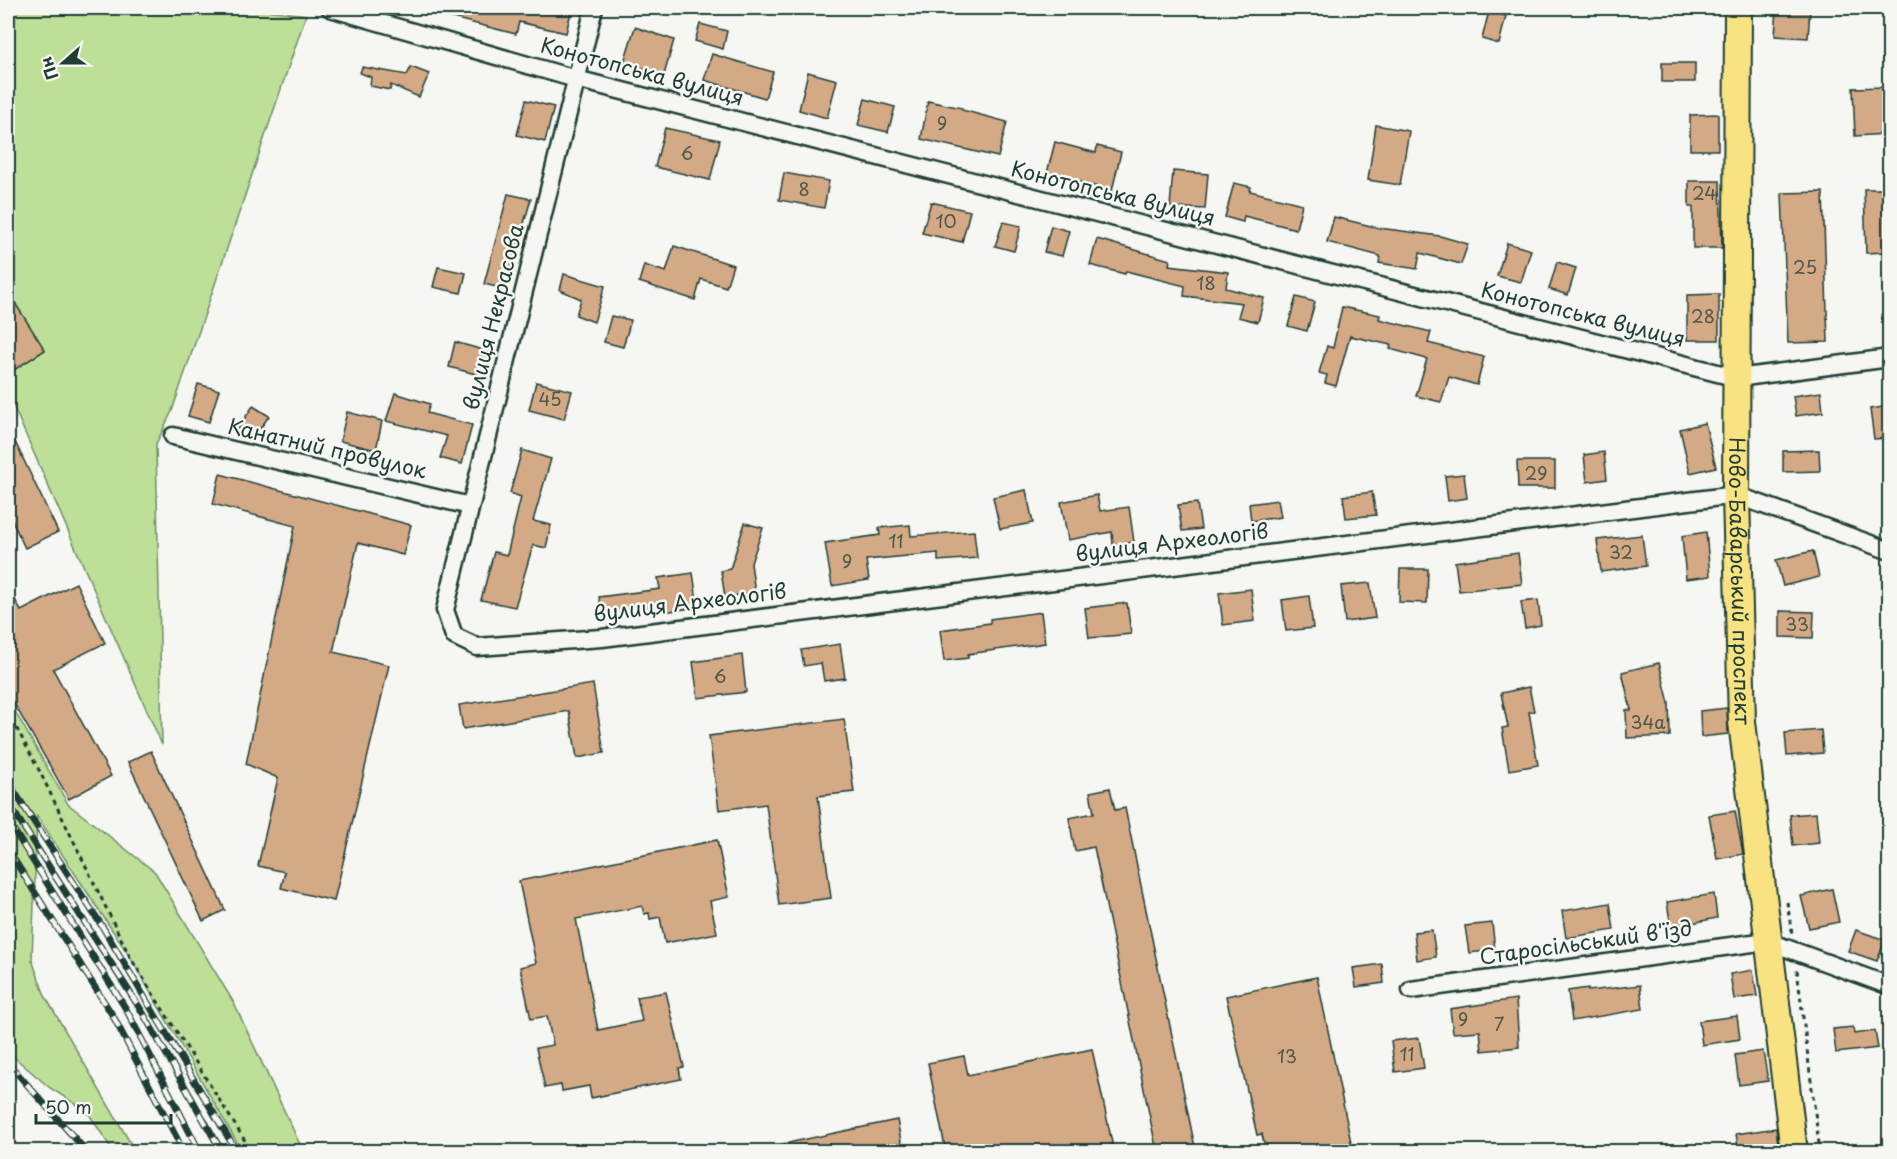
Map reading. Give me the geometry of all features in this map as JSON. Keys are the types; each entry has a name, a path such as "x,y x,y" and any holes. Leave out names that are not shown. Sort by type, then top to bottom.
{"main road":[{"name":"Ново-Баварський проспект","path":"1738,8 1737,495 1742,722 1794,1152"}],"street":[{"name":"Конотопська вулиця","path":"330,8 576,79 1737,378 1890,358"},
{"name":"вулиця Некрасова","path":"454,636 445,610 594,8"},
{"name":"Канатний провулок","path":"173,436 470,506"},
{"name":"вулиця Археологів","path":"454,636 477,646 602,638 1737,495 1890,551"},
{"path":"1767,941 1890,986"},
{"name":"Старосільський в'їзд","path":"1411,990 1767,941"}],"path":[{"path":"8,712 40,771 130,957 252,1152"},
{"path":"1786,894 1820,1152"}],"green space":[{"path":"8,8 250,8 306,15 172,411 156,444 162,745 8,394"},
{"path":"8,699 68,804 155,872 234,1003 303,1151 242,1151 130,957 37,816 32,960 45,996 135,1151 113,1151 87,1111 50,1088 8,1052"}],"building":[{"path":"434,8 519,8 537,12 538,8 572,8 566,33 519,22 516,34 433,13"},
{"path":"1777,8 1810,8 1808,38 1775,36"},
{"path":"1489,11 1506,16 1499,44 1482,39"},
{"path":"700,24 727,31 723,49 695,41"},
{"path":"635,27 674,40 664,75 624,62"},
{"path":"712,54 773,72 765,98 704,80"},
{"path":"1662,63 1695,63 1695,82 1662,82"},
{"path":"362,67 407,75 411,67 429,74 419,97 391,85 390,90 370,86 371,77 360,73"},
{"path":"808,72 837,80 827,118 799,110"},
{"path":"1884,87 1886,134 1855,136 1853,88"},
{"path":"865,99 895,107 888,132 858,125"},
{"path":"526,100 554,107 545,142 517,135"},
{"path":"928,101 962,108 962,110 1007,122 998,157 921,139"},
{"path":"1718,114 1718,150 1690,150 1690,115"},
{"path":"1376,125 1409,131 1400,185 1368,180"},
{"path":"665,128 720,140 710,180 655,167"},
{"path":"1055,142 1096,153 1097,146 1121,152 1112,191 1047,173"},
{"path":"1173,171 1208,174 1205,209 1170,207"},
{"path":"784,173 829,181 824,208 779,200"},
{"path":"1689,181 1720,181 1722,248 1693,248 1693,207 1689,207"},
{"path":"1234,183 1251,187 1250,191 1302,204 1296,229 1244,216 1243,222 1225,217"},
{"path":"1864,189 1885,189 1886,252 1866,253"},
{"path":"1823,192 1828,342 1788,343 1782,193"},
{"path":"508,194 531,199 505,289 484,284"},
{"path":"931,202 970,211 962,242 922,233"},
{"path":"1334,217 1379,228 1440,236 1468,244 1461,264 1420,253 1417,269 1379,263 1380,256 1327,242"},
{"path":"1003,222 1021,226 1014,251 995,246"},
{"path":"1051,226 1069,231 1062,256 1044,252"},
{"path":"1097,239 1170,260 1169,265 1228,272 1226,288 1264,298 1258,322 1238,317 1242,303 1184,296 1185,286 1126,271 1125,274 1090,265"},
{"path":"1507,243 1531,250 1521,282 1497,276"},
{"path":"674,246 733,265 726,287 701,279 695,300 639,282 644,265 666,272"},
{"path":"1557,262 1576,268 1568,295 1549,289"},
{"path":"438,267 466,273 461,293 433,287"},
{"path":"564,274 605,286 594,322 576,315 581,299 560,290"},
{"path":"8,292 45,350 14,370 12,367 8,370"},
{"path":"1719,294 1719,340 1687,340 1687,295"},
{"path":"1296,297 1315,302 1307,331 1288,326"},
{"path":"1342,307 1380,315 1379,319 1431,332 1428,343 1484,357 1477,385 1449,377 1441,402 1416,396 1427,359 1390,349 1391,345 1350,336 1336,386 1325,383 1327,375 1319,373 1327,346 1333,348"},
{"path":"611,316 631,320 623,347 604,342"},
{"path":"455,342 490,352 483,376 449,367"},
{"path":"536,382 572,391 564,419 529,410"},
{"path":"198,384 219,390 209,422 188,416"},
{"path":"1821,392 1823,412 1796,416 1793,396"},
{"path":"395,393 430,404 427,413 472,425 462,464 440,458 447,436 386,421"},
{"path":"253,406 269,416 253,439 237,430"},
{"path":"1890,406 1890,438 1874,439 1870,409"},
{"path":"347,412 382,421 376,450 340,441"},
{"path":"1705,423 1716,467 1690,473 1680,429"},
{"path":"8,427 58,532 25,548 8,512"},
{"path":"522,450 551,459 533,521 551,525 546,548 533,545 515,607 481,600 494,552 507,555 521,497 510,493"},
{"path":"1819,450 1820,471 1783,472 1783,451"},
{"path":"1604,452 1607,479 1587,482 1584,455"},
{"path":"1517,461 1555,461 1555,488 1518,488"},
{"path":"220,474 411,525 403,555 358,543 333,652 389,665 334,901 281,888 285,872 258,866 278,778 246,764 295,526 213,504"},
{"path":"1464,474 1467,498 1448,501 1445,476"},
{"path":"1026,490 1033,523 1000,529 993,497"},
{"path":"1372,492 1376,515 1346,518 1343,496"},
{"path":"1097,495 1100,511 1129,507 1134,542 1113,545 1112,532 1068,540 1061,502"},
{"path":"1278,500 1281,517 1251,521 1249,504"},
{"path":"1197,503 1201,529 1182,531 1178,505"},
{"path":"745,523 763,528 751,563 755,593 725,597 721,571 730,569"},
{"path":"910,525 911,536 974,531 977,558 938,561 938,553 866,560 869,580 832,586 825,543 880,535 879,528"},
{"path":"1706,532 1710,576 1686,579 1682,536"},
{"path":"1642,535 1646,566 1601,572 1597,540"},
{"path":"1813,551 1819,577 1783,586 1776,560"},
{"path":"1518,553 1522,584 1459,591 1455,562"},
{"path":"1400,569 1428,569 1427,603 1399,602"},
{"path":"693,573 698,607 664,612 663,608 601,616 599,597 660,589 658,578"},
{"path":"76,583 105,643 53,669 111,776 69,799 8,693 8,586 21,611"},
{"path":"1370,583 1375,618 1345,622 1341,586"},
{"path":"1251,589 1255,621 1223,625 1219,593"},
{"path":"1309,596 1313,628 1286,631 1282,600"},
{"path":"1538,600 1541,625 1525,628 1521,602"},
{"path":"1127,603 1131,634 1089,638 1085,608"},
{"path":"1780,611 1814,612 1813,638 1780,637"},
{"path":"1041,612 1045,643 968,654 968,658 944,661 940,630 990,623 990,619"},
{"path":"840,644 845,678 824,681 821,663 804,666 801,650"},
{"path":"742,655 746,692 698,698 693,662"},
{"path":"1659,663 1669,703 1670,736 1627,738 1626,710 1631,710 1622,672"},
{"path":"593,684 604,753 577,758 569,711 463,729 459,705"},
{"path":"1529,687 1534,711 1529,712 1538,765 1509,770 1502,728 1508,727 1501,693"},
{"path":"1727,708 1728,734 1701,737 1700,711"},
{"path":"844,719 854,792 818,796 831,898 779,905 766,804 719,810 709,736"},
{"path":"1821,730 1823,753 1787,756 1785,733"},
{"path":"151,751 225,910 203,921 128,762"},
{"path":"1110,788 1115,810 1125,808 1196,1152 1157,1152 1094,847 1075,851 1069,818 1094,813 1090,792"},
{"path":"1735,811 1743,854 1717,859 1709,815"},
{"path":"1816,813 1819,843 1793,846 1790,815"},
{"path":"717,840 729,897 710,901 717,933 665,943 660,917 650,919 649,913 644,914 642,906 576,919 598,1030 642,1021 637,997 666,992 684,1067 679,1068 681,1079 591,1098 589,1086 562,1091 561,1085 545,1088 536,1048 553,1045 547,1016 531,1019 520,967 536,963 519,881"},
{"path":"1832,889 1839,922 1809,928 1801,896"},
{"path":"1714,894 1717,918 1671,927 1667,902"},
{"path":"1610,903 1614,930 1566,938 1562,911"},
{"path":"1492,923 1495,950 1469,953 1465,926"},
{"path":"1432,930 1436,957 1417,960 1414,932"},
{"path":"1856,930 1885,940 1877,961 1848,951"},
{"path":"1382,964 1384,983 1356,987 1353,968"},
{"path":"1753,970 1757,996 1734,999 1730,974"},
{"path":"1317,977 1353,1152 1266,1152 1262,1134 1257,1135 1226,996"},
{"path":"1640,985 1643,1009 1572,1021 1568,991"},
{"path":"1516,999 1519,1047 1482,1051 1480,1031 1453,1033 1450,1009"},
{"path":"1737,1016 1740,1039 1702,1045 1699,1021"},
{"path":"1853,1027 1854,1034 1875,1031 1878,1048 1836,1053 1833,1029"},
{"path":"1419,1038 1424,1068 1395,1072 1391,1041"},
{"path":"1092,1049 1114,1152 946,1152 928,1063 964,1056 968,1075"},
{"path":"1763,1051 1768,1081 1739,1085 1735,1055"},
{"path":"897,1120 903,1152 779,1152 778,1145"},
{"path":"1776,1128 1779,1152 1739,1152 1736,1134"}],"railway":[{"path":"8,782 102,926 237,1152"},
{"path":"8,803 143,1013 222,1152"},
{"path":"8,821 126,1009 200,1152"},
{"path":"8,850 113,1016 184,1152"},
{"path":"8,1063 87,1152"}]}
